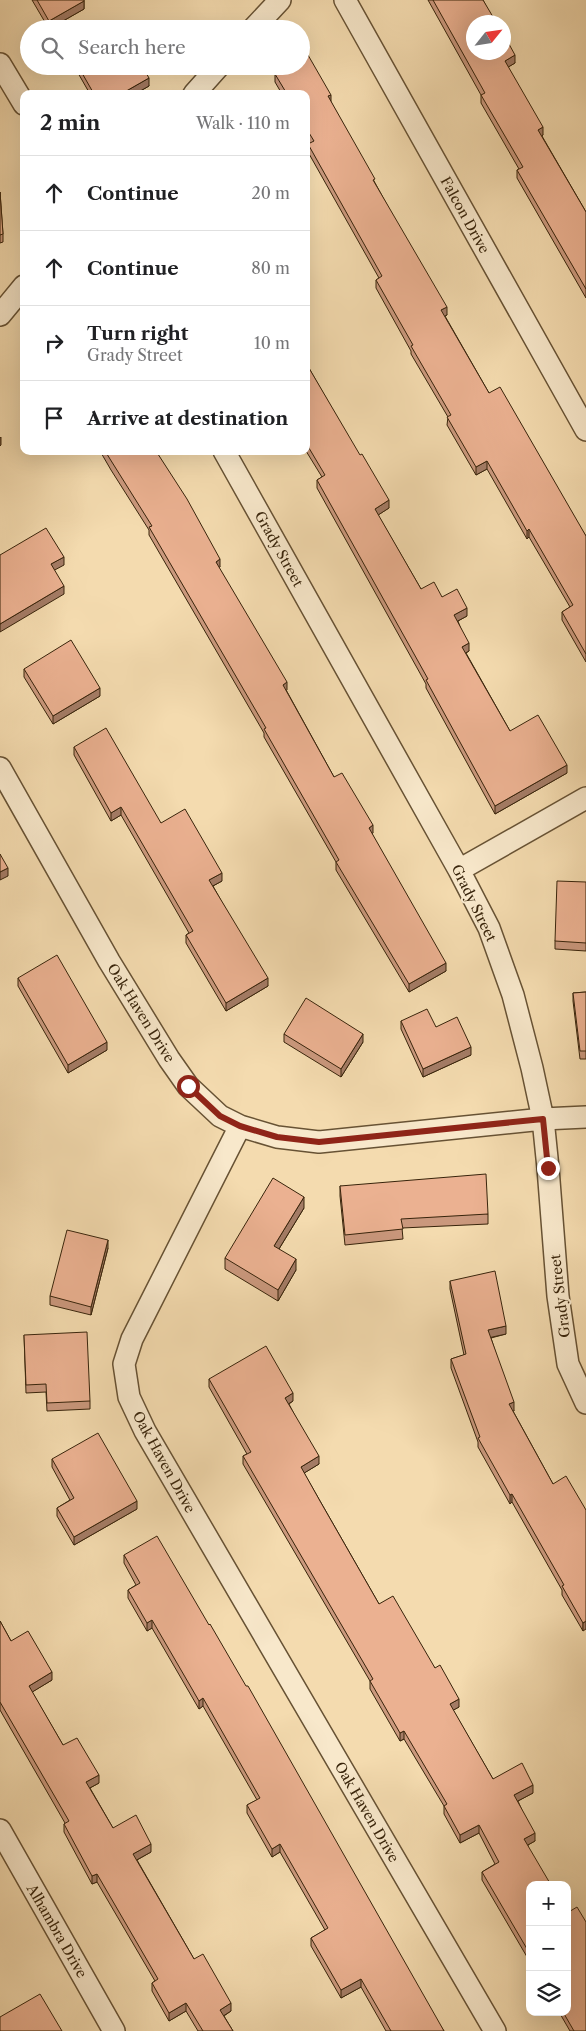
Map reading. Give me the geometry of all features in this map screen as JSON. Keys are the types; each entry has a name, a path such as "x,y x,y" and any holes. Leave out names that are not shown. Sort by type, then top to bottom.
{"street":[{"path":"262,20 280,0"},
{"name":"Falcon Drive","path":"345,0 586,430"},
{"path":"0,64 20,97"},
{"path":"198,90 211,75"},
{"path":"0,315 20,291"},
{"name":"Grady Street","path":"226,455 459,870 489,928 513,995 543,1119 558,1296 568,1364 586,1403"},
{"name":"Oak Haven Drive","path":"0,768 109,961 169,1059 188,1086 220,1116 240,1126 132,1340 124,1364 129,1397 145,1431 495,2031"},
{"path":"459,870 586,798"},
{"path":"240,1126 277,1137 319,1142 543,1119 586,1117"},
{"name":"Alhambra Drive","path":"0,1830 114,2031"}],"building":[{"path":"37,0 84,0 51,20 48,20"},
{"path":"433,0 483,0 492,15 466,15 466,59"},
{"path":"511,48 515,55 511,57"},
{"path":"310,58 331,95 328,96 375,179 373,180 447,307 441,310 489,393 500,387 586,536 586,654 562,612 573,605 529,529 527,531 487,461 476,467 447,417 451,415 376,280 382,276 310,148 310,143 314,141 310,134 310,90 285,90 276,75 310,75"},
{"path":"467,60 507,60 505,61 543,127 538,130 586,212 586,289 517,170 523,167 481,95 485,93"},
{"path":"83,75 147,75 149,78 128,90 92,90"},
{"path":"0,192 3,234 0,235"},
{"path":"310,370 389,500 375,509 421,589 434,582 442,597 457,589 467,608 454,615 469,643 462,647 510,731 538,715 567,765 495,806 426,680 428,679 317,480 325,475 310,450"},
{"path":"108,455 159,455 187,499 220,559 216,562 287,682 283,685 334,777 342,773 373,825 369,828 446,963 409,984 336,862 339,860 264,729 266,728 149,527 152,526"},
{"path":"46,528 64,557 51,564 64,586 0,624 0,555"},
{"path":"71,640 100,688 53,716 24,669"},
{"path":"106,728 161,823 185,809 222,873 209,880 268,978 226,1003 186,935 193,931 121,807 111,813 74,747"},
{"path":"0,854 8,868 0,872"},
{"path":"557,881 586,882 586,943 555,941"},
{"path":"57,955 107,1042 68,1065 18,978"},
{"path":"586,992 586,1051 580,1051 573,993"},
{"path":"306,998 363,1034 341,1069 284,1034"},
{"path":"427,1009 436,1027 457,1017 471,1047 423,1069 401,1021"},
{"path":"486,1174 488,1214 401,1219 403,1229 345,1235 340,1186"},
{"path":"273,1178 304,1197 274,1246 296,1259 278,1290 225,1258"},
{"path":"67,1230 108,1240 91,1307 50,1296"},
{"path":"495,1271 506,1326 488,1330 514,1402 509,1404 553,1484 566,1476 586,1510 586,1621 583,1623 562,1586 564,1585 478,1438 480,1437 451,1359 466,1354 450,1281"},
{"path":"87,1332 90,1401 47,1403 46,1384 26,1385 24,1335"},
{"path":"266,1346 293,1393 285,1398 319,1456 301,1467 379,1604 393,1596 435,1668 440,1665 459,1699 450,1704 493,1779 522,1763 533,1785 514,1795 535,1833 524,1839 549,1881 526,1881 526,1947 482,1872 499,1862 479,1825 460,1835 444,1806 447,1804 404,1731 400,1733 370,1681 373,1679 243,1456 251,1452 209,1379"},
{"path":"98,1433 137,1501 74,1537 57,1508 74,1498 52,1459"},
{"path":"157,1536 246,1686 248,1686 444,2031 391,2031 361,1979 341,1990 311,1938 328,1928 280,1844 272,1849 247,1805 260,1798 203,1698 199,1701 152,1620 147,1623 128,1590 140,1583 124,1555"},
{"path":"0,1621 11,1641 28,1631 52,1672 29,1686 63,1745 77,1738 99,1775 86,1782 113,1828 136,1815 151,1844 133,1854 194,1959 203,1954 231,2003 220,2010 233,2031 203,2031 186,2003 169,2013 152,1983 158,1979 97,1874 92,1876 64,1824 69,1821 0,1702"},
{"path":"577,1907 586,1922 586,2031 574,2031 565,2016 571,2016 571,1911"},
{"path":"40,1994 62,2031 0,2031 0,2017"}],"route":[{"path":"188,1086 220,1116 240,1126 277,1137 319,1142 543,1119 548,1168"}]}
